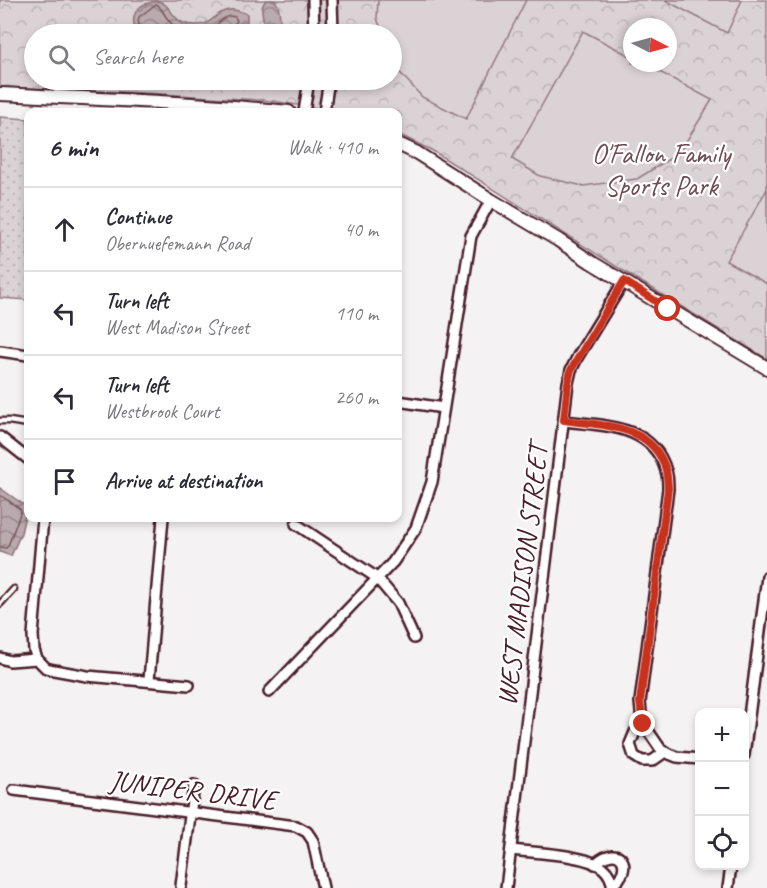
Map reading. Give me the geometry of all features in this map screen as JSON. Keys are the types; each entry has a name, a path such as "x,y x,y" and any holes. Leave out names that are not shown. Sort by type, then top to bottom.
{"street":[{"path":"313,0 314,24"},
{"path":"332,0 333,24"},
{"path":"305,108 307,90"},
{"path":"325,108 327,90"},
{"path":"0,94 156,107 251,108"},
{"path":"402,146 767,368"},
{"path":"269,692 393,562 416,528 432,482 471,236 491,200"},
{"name":"WEST MADISON STREET","path":"506,888 568,383 571,370 624,281"},
{"path":"0,351 24,354"},
{"path":"402,402 443,408"},
{"path":"564,420 636,433 649,442 659,454 666,471 668,489 640,702 643,724 662,752 677,757 695,759"},
{"path":"0,437 24,456"},
{"path":"43,522 33,635 37,659 46,668 87,676 189,685"},
{"path":"149,680 163,522"},
{"path":"296,524 377,579 398,603 414,638"},
{"path":"749,716 767,577"},
{"path":"0,658 10,661 37,659"},
{"path":"643,724 635,732 630,744 634,756 652,761 665,752"},
{"path":"181,886 194,785"},
{"name":"JUNIPER DRIVE","path":"14,790 290,825 307,832 315,846 323,888"},
{"path":"511,850 569,856 595,864 607,872 612,879 613,886"},
{"path":"595,864 604,856 614,854 620,858 624,866 622,875 613,886"},
{"path":"728,888 730,870"}],"lane":[{"path":"0,421 24,423"},
{"path":"0,604 14,590"}],"green space":[{"name":"O'Fallon Family Sports Park","path":"0,0 767,0 767,359 433,151 402,136 402,108 314,108 273,101 73,90 402,90 402,24 24,24 24,88 0,87"},
{"path":"378,0 526,0 466,119 422,97 402,75 402,24 379,24 377,18"},
{"path":"665,0 742,0 727,33"},
{"path":"583,31 623,52 623,72 660,72 712,100 679,153 637,179 583,186 540,176 512,159"},
{"path":"0,117 24,119 24,300 0,298"},
{"path":"767,189 767,284 726,261"}],"water":[{"path":"266,0 274,0 277,3 280,24 263,24 263,5"},
{"path":"151,2 163,3 181,22 188,24 134,24 136,11"},
{"path":"231,10 247,14 247,22 202,24 224,11"},
{"path":"0,488 24,505 24,520 11,556 0,552"}],"route":[{"path":"643,724 640,702 668,489 666,471 659,454 649,442 636,433 564,420 571,370 624,281 668,309"}]}
